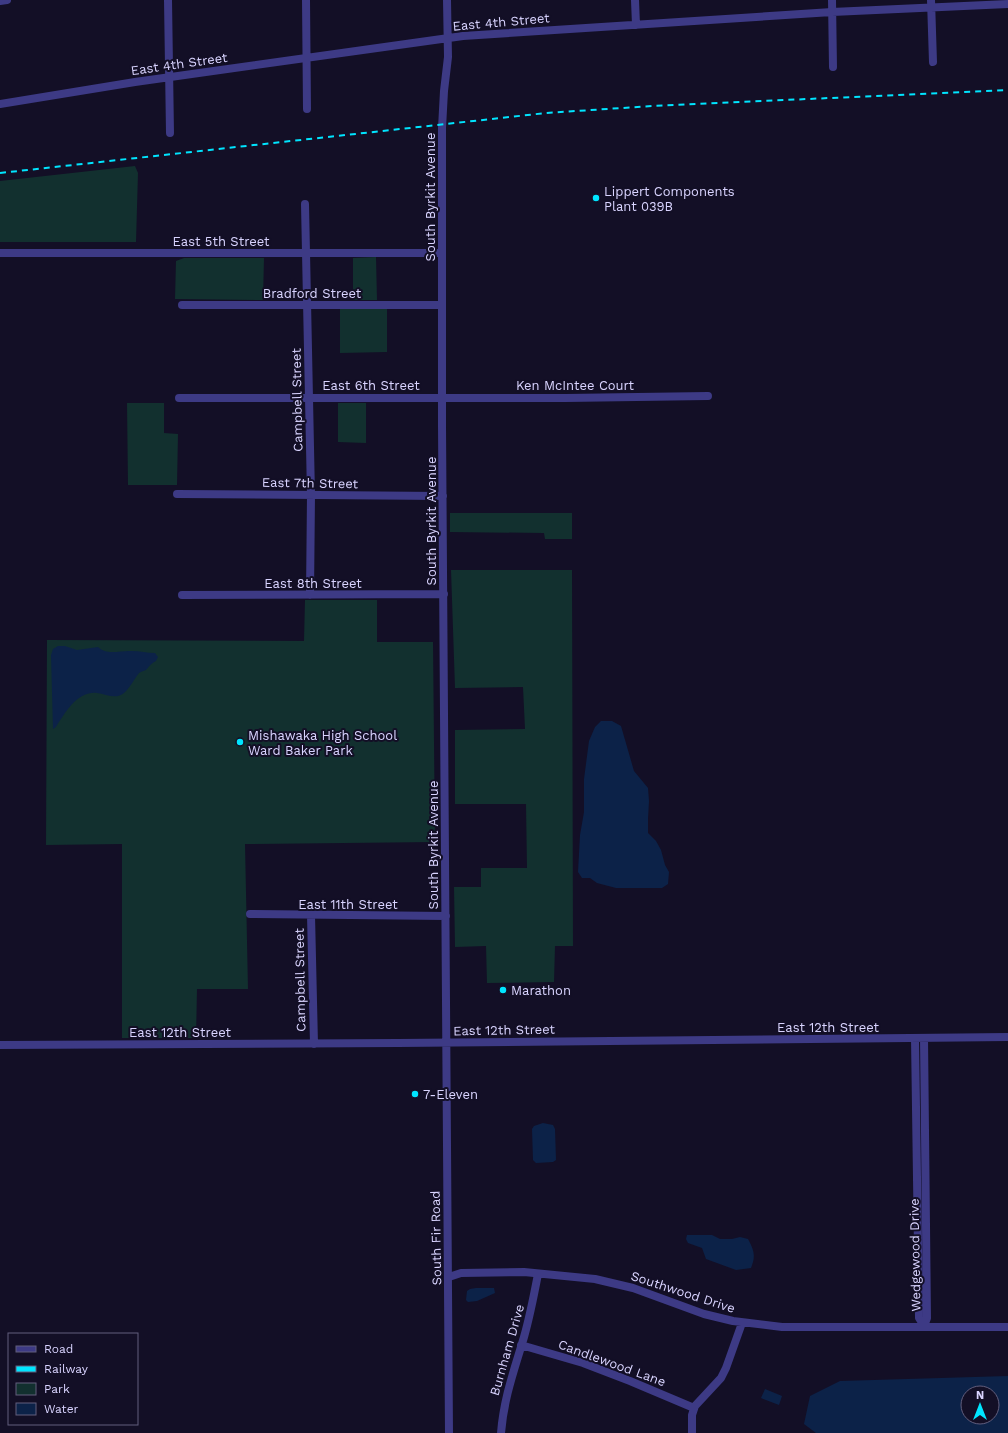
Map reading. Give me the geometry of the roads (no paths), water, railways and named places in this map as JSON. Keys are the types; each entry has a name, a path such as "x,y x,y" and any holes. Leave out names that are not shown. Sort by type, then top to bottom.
{"street":[{"path":"0,1 7,0"},
{"path":"168,0 170,133"},
{"path":"306,0 307,109"},
{"name":"South Byrkit Avenue","path":"446,1043 442,124 448,57 447,0"},
{"path":"635,0 636,25"},
{"path":"832,0 833,67"},
{"path":"931,4 934,62"},
{"name":"East 4th Street","path":"0,104 169,77 502,33 832,12 931,4 1008,4"},
{"name":"Campbell Street","path":"305,204 310,397 310,595"},
{"name":"East 5th Street","path":"0,252 442,253"},
{"name":"Bradford Street","path":"182,305 442,305"},
{"name":"Ken McIntee Court","path":"442,397 708,396"},
{"name":"East 6th Street","path":"179,398 442,397"},
{"name":"East 7th Street","path":"177,494 443,496"},
{"name":"East 8th Street","path":"182,595 444,594"},
{"name":"East 11th Street","path":"250,914 446,916"},
{"name":"Campbell Street","path":"310,915 314,1044"},
{"name":"East 12th Street","path":"0,1045 446,1043 1008,1037"},
{"name":"Wedgewood Drive","path":"915,1038 919,1318 924,1326"},
{"name":"Wedgewood Drive","path":"924,1038 928,1318 924,1326"},
{"name":"South Fir Road","path":"446,1043 449,1433"},
{"name":"Southwood Drive","path":"449,1277 461,1273 524,1272 589,1278 633,1288 704,1314 742,1323 782,1327 1008,1327"},
{"name":"Burnham Drive","path":"501,1433 508,1387 534,1300 538,1274"},
{"path":"692,1433 692,1415 694,1408 721,1378 729,1361 742,1323"},
{"name":"Candlewood Lane","path":"521,1345 583,1363 630,1380 694,1408"}],"water":[{"path":"58,646 65,646 77,650 98,647 102,650 110,652 132,651 155,653 158,657 156,661 147,669 139,673 128,689 121,695 111,696 90,693 78,699 72,704 53,729 51,655 53,649"},
{"path":"601,721 612,721 621,726 634,771 648,788 648,833 656,841 661,850 665,865 669,872 668,884 662,888 616,888 597,883 590,878 582,878 578,872 580,835 584,812 584,779 589,741 595,727"},
{"path":"543,1123 553,1125 555,1129 556,1160 553,1162 536,1163 533,1160 532,1129 534,1126"},
{"path":"687,1235 712,1235 720,1239 740,1237 748,1239 754,1253 751,1268 736,1270 706,1259 702,1248 688,1243 686,1239"},
{"path":"476,1288 494,1288 495,1293 477,1301 468,1302 466,1300 467,1291"},
{"path":"1008,1376 1008,1433 816,1433 804,1424 810,1396 840,1381"},
{"path":"765,1389 782,1396 779,1405 761,1398"}],"railway":[{"path":"0,173 546,113 652,106 1008,90"}],"place":[{"name":"Lippert Components Plant 039B","path":"596,198"},
{"name":"Mishawaka High School Ward Baker Park","path":"240,742"},
{"name":"Marathon","path":"503,990"},
{"name":"7-Eleven","path":"415,1094"}]}
